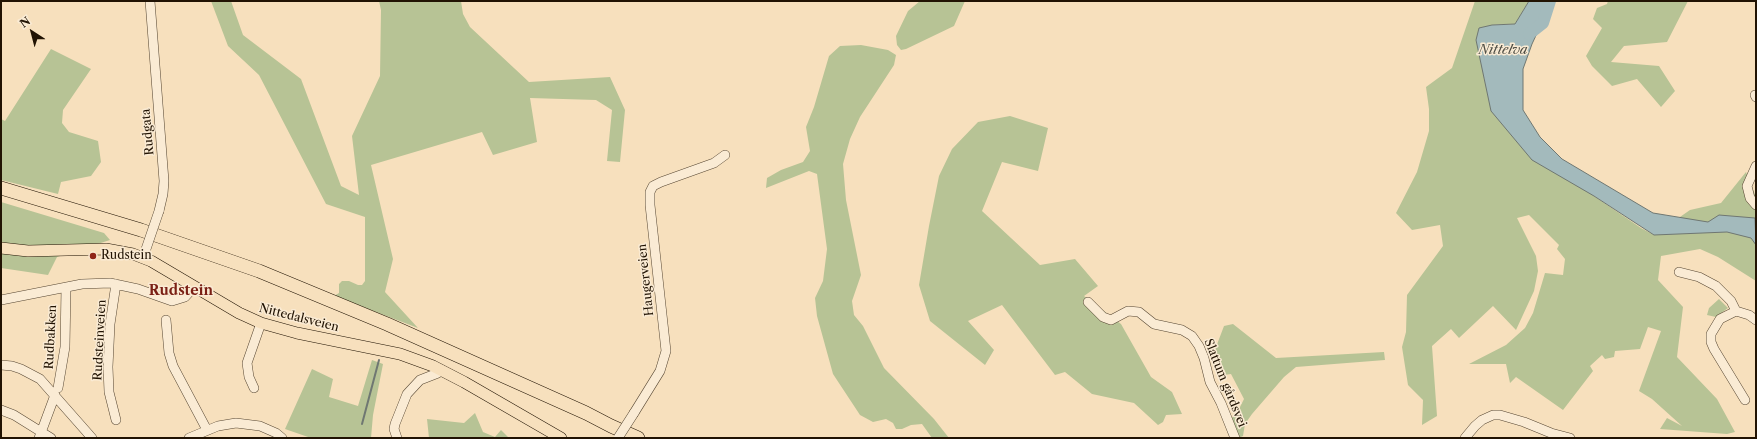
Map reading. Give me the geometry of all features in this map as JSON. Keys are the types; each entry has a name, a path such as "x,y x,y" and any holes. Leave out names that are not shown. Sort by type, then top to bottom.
{"highway":[{"path":"1,188 141,230 259,271 394,327 586,412 610,426"},
{"path":"1,193 132,233 257,277 385,329 584,418 610,426 638,438"}],"main road":[{"name":"Nittedalsveien","path":"1,248 28,252 106,249 144,253 194,287 239,313 260,323 297,333 400,354 442,370 562,438"}],"street":[{"name":"Rudgata","path":"144,253 164,194 150,1"},
{"name":"Haugerveien","path":"618,438 660,372 666,351 650,205 650,192 653,186 661,182 714,163 725,155"},
{"path":"1756,166 1746,186 1750,198 1756,205"},
{"path":"1679,272 1699,278 1716,286 1731,301 1736,311"},
{"name":"Rudsteinveien","path":"1,300 94,283 116,284 138,289 172,301 181,299 194,287"},
{"name":"Rudsteinveien","path":"116,284 110,324 108,367 109,392 116,420"},
{"name":"Rudbakken","path":"40,434 61,376 64,347 66,287"},
{"name":"Slattum gårdsvei","path":"1088,302 1103,317 1111,320 1128,312 1139,312 1154,324 1182,330 1192,336 1199,346 1204,358 1210,382 1235,438"},
{"path":"1744,400 1714,349 1711,342 1712,334 1720,319 1736,311 1749,315 1756,320"},
{"path":"166,320 169,353 173,366 206,430"},
{"path":"254,388 249,377 247,363 260,323"},
{"path":"1,365 12,366 30,373 56,391 92,438"},
{"path":"397,438 394,429 395,424 407,394 420,380 442,370"},
{"path":"1,410 14,415 40,434 51,438"},
{"path":"1465,438 1482,420 1493,415 1500,414 1551,433 1570,438"},
{"path":"189,438 206,430 230,424 245,423 265,428 276,433 282,438"}],"green space":[{"path":"211,1 231,1 243,35 301,79 341,186 359,195 352,136 380,76 381,10 379,1 461,1 463,14 470,27 529,82 610,77 625,110 620,162 607,161 612,110 596,100 530,98 537,142 493,155 482,132 371,165 393,259 385,292 418,328 334,296 339,293 339,284 342,281 349,281 362,285 365,281 365,217 326,204 259,75 228,46"},
{"path":"920,1 965,1 954,26 901,50 897,45 896,36 908,11"},
{"path":"1475,1 1529,1 1515,24 1492,25 1484,79 1594,196 1641,228 1654,235 1690,210 1721,203 1746,172 1756,197 1756,281 1718,257 1700,249 1661,256 1658,280 1683,307 1677,357 1717,399 1735,432 1727,434 1660,429 1667,418 1682,426 1652,399 1639,391 1661,331 1648,327 1640,349 1615,351 1614,357 1605,359 1602,355 1590,366 1593,371 1563,410 1516,377 1510,383 1506,364 1469,364 1506,345 1525,328 1533,313 1545,273 1563,275 1565,259 1557,249 1559,245 1529,215 1517,218 1536,256 1538,271 1534,291 1516,330 1493,306 1459,338 1451,329 1432,346 1437,416 1422,425 1423,400 1408,385 1402,347 1406,332 1407,295 1443,246 1440,225 1412,230 1396,213 1417,172 1429,131 1429,109 1426,87 1452,68"},
{"path":"1608,1 1688,1 1667,42 1624,46 1611,62 1659,66 1675,91 1661,107 1637,79 1612,86 1592,66 1586,56 1602,28 1593,19 1597,8 1607,4"},
{"path":"861,45 888,50 896,55 894,65 860,117 850,139 843,164 846,200 861,275 852,301 854,315 863,326 884,368 934,419 949,438 932,438 922,424 896,429 893,423 886,419 873,422 860,415 833,374 817,316 815,298 823,281 827,249 817,174 809,171 766,188 767,178 781,170 803,162 810,151 806,127 814,107 829,56 840,46"},
{"path":"51,49 91,69 63,110 62,123 69,132 98,141 101,162 91,176 61,182 58,194 1,180 1,119 5,121"},
{"path":"1010,116 1048,128 1038,171 1002,162 982,211 1040,265 1075,259 1098,286 1084,296 1121,324 1151,377 1172,392 1182,414 1166,415 1163,422 1158,425 1134,403 1092,394 1065,372 1055,375 1002,305 968,321 994,350 985,365 930,321 919,285 939,176 952,149 978,122"},
{"path":"1,202 104,233 110,240 57,257 48,275 1,268"},
{"path":"1719,299 1728,308 1716,317 1707,315 1709,308"},
{"path":"1233,324 1276,358 1384,352 1385,360 1296,367 1284,377 1252,414 1245,424 1243,436 1238,438 1231,418 1236,415 1244,399 1231,374 1217,376 1213,355 1224,326"},
{"path":"372,360 383,364 373,415 371,438 311,438 285,429 312,369 333,379 329,397 358,406"},
{"path":"475,413 483,432 495,437 501,430 509,438 429,438 427,419 464,423"}],"water":[{"name":"Nittelva","path":"1529,1 1552,1 1532,44 1523,69 1523,110 1540,137 1562,159 1653,213 1708,222 1719,215 1755,218 1756,245 1751,238 1727,232 1654,235 1594,196 1532,160 1491,111 1476,40 1479,28 1492,25 1515,24"}],"waterway":[{"name":"Nittelva","path":"1529,34 1543,23 1550,1"},
{"path":"362,424 379,360"}],"place":[{"name":"Rudstein","path":"93,256"}],"district":[{"name":"Rudstein","path":"181,291"}]}
